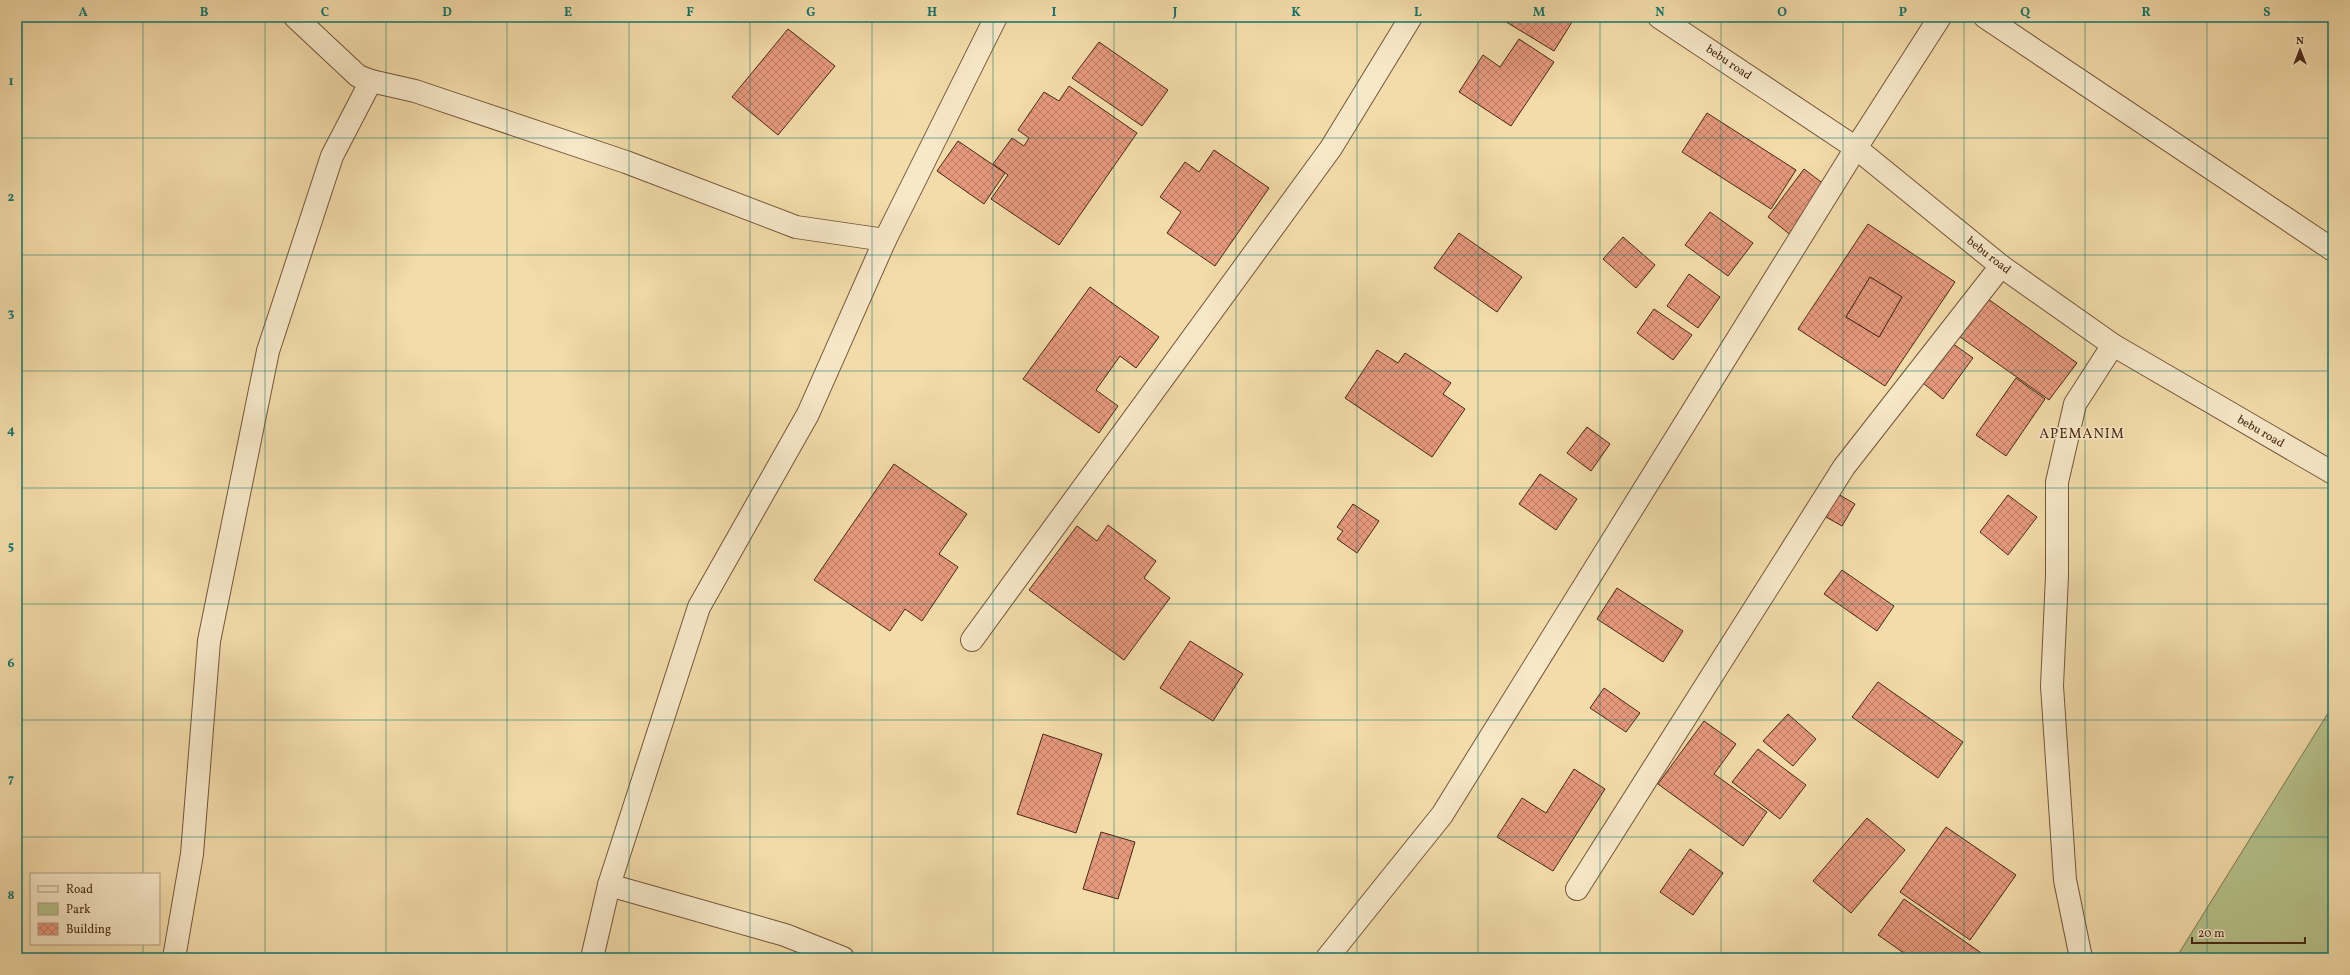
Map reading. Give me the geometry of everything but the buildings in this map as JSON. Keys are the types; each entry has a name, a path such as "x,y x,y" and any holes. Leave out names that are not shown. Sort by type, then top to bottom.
{"street":[{"path":"295,17 358,76 370,81 415,91 618,159 796,227 886,240"},
{"path":"592,958 609,885 699,607 808,414 886,240 996,17"},
{"path":"972,640 1331,148 1411,17"},
{"name":"bebu road","path":"1659,17 1856,148 2001,266 2113,345 2333,473"},
{"path":"1327,958 1442,815 1856,148 1940,17"},
{"path":"1985,17 2333,250"},
{"path":"174,958 192,854 209,641 268,352 332,156 370,81"},
{"path":"1577,890 1844,467 2001,266"},
{"path":"2081,958 2065,880 2052,686 2057,576 2057,482 2075,404 2113,345"},
{"path":"609,885 785,935 843,958"}],"green space":[{"path":"2333,705 2333,958 2176,958"}],"district":[{"name":"APEMANIM","path":"2082,433"}]}
